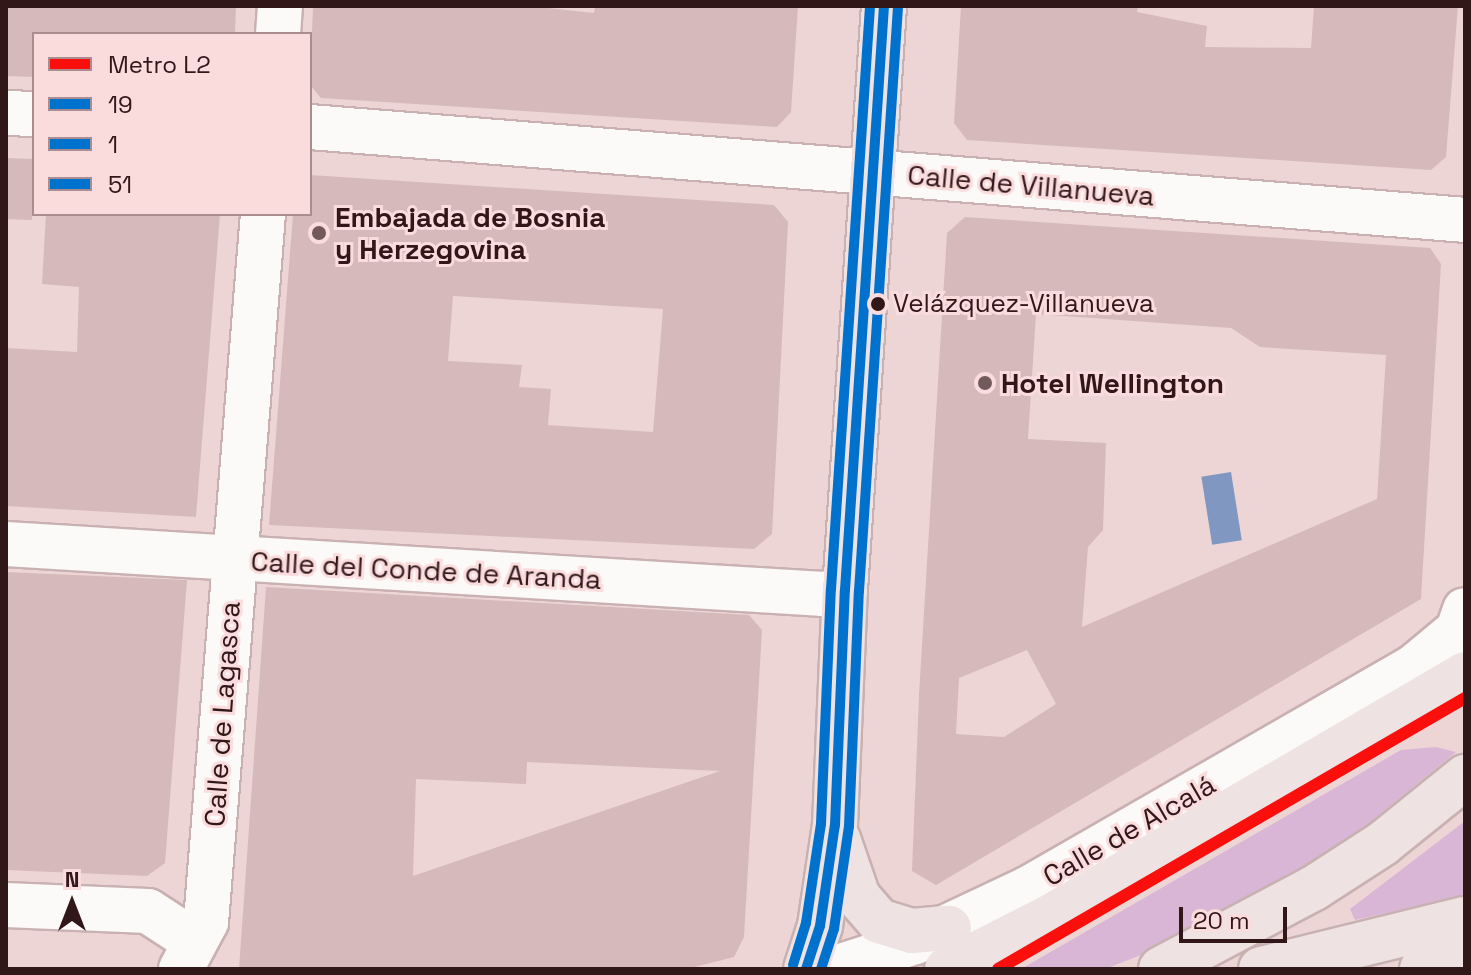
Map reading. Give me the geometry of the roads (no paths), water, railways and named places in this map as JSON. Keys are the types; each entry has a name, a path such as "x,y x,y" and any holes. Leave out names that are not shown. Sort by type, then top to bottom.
{"main road":[{"path":"806,969 820,926 835,825 845,590 884,6"},
{"path":"1418,685 1464,683"},
{"name":"Calle de Alcalá","path":"948,948 1053,915 1418,685"},
{"path":"1161,969 1314,888 1382,844 1465,777"},
{"path":"835,825 858,897 879,921 912,931 948,948"},
{"path":"1261,969 1465,919"},
{"path":"1422,969 1465,959"}],"street":[{"path":"278,32 280,6"},
{"path":"6,113 32,114"},
{"name":"Calle de Villanueva","path":"312,127 1465,220"},
{"name":"Calle de Lagasca","path":"188,955 206,922 263,216"},
{"name":"Calle del Conde de Aranda","path":"6,544 807,593 845,590"},
{"path":"1418,685 1458,630 1465,610"},
{"path":"6,905 148,911 188,955"},
{"name":"Calle de Alcalá","path":"832,969 948,948"}],"water":[{"path":"1231,472 1242,540 1212,545 1201,477"}],"metro line":[{"name":"L2","path":"998,969 1465,698"}],"place":[{"name":"Embajada de Bosnia y Herzegovina","path":"319,233"},
{"name":"Velázquez-Villanueva","path":"878,304"},
{"name":"Hotel Wellington","path":"985,383"}]}
